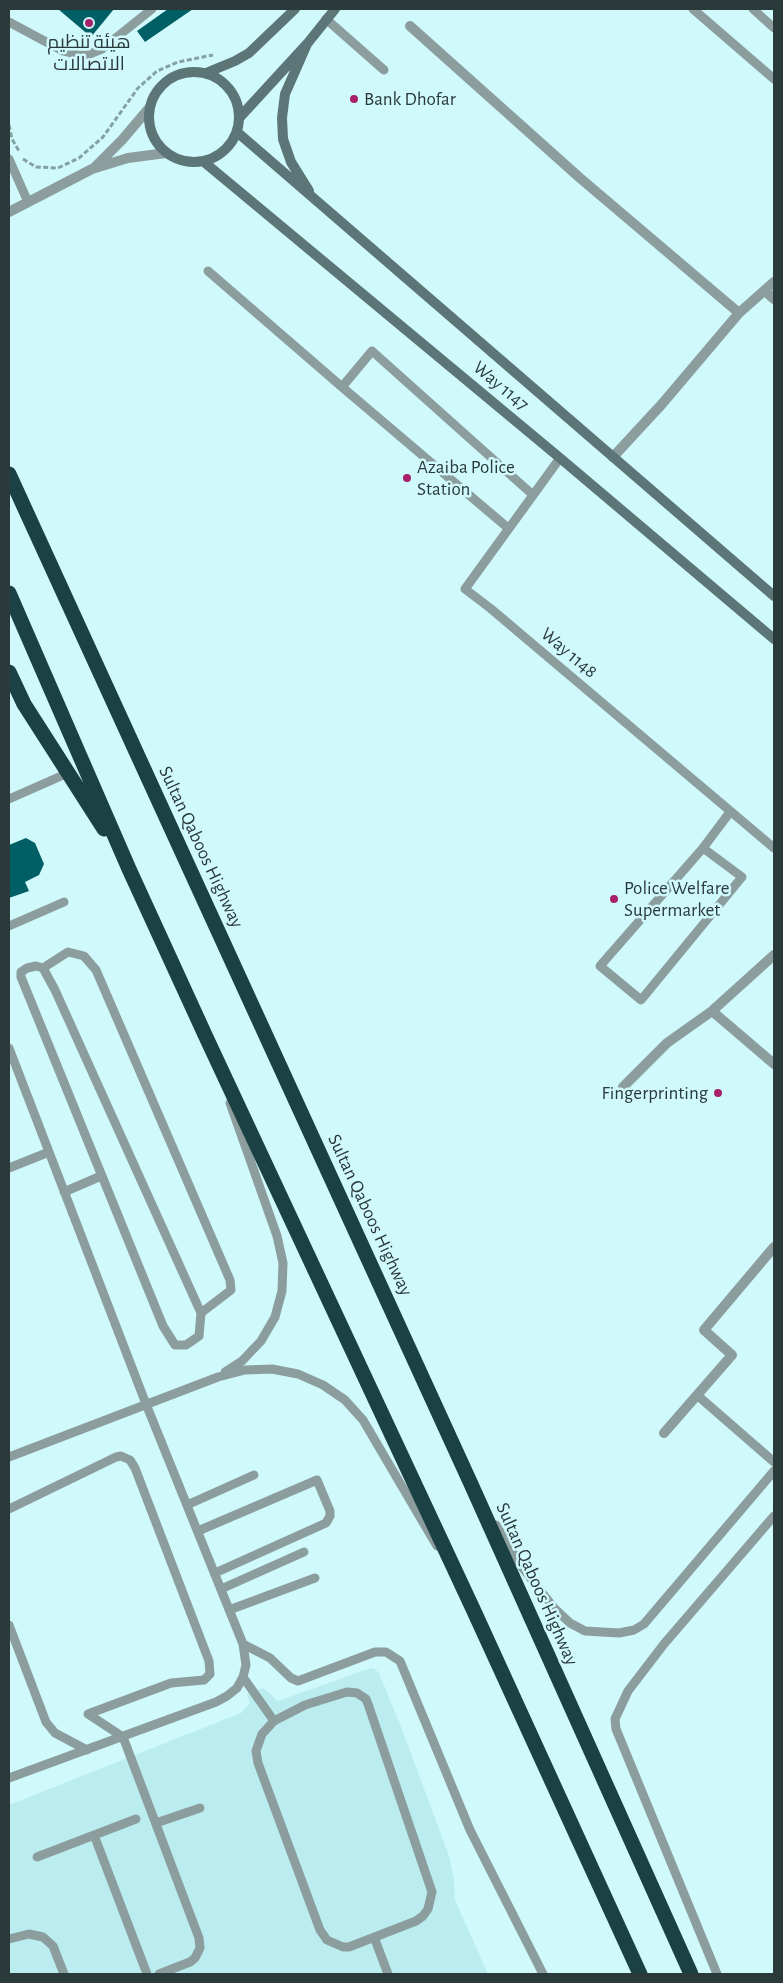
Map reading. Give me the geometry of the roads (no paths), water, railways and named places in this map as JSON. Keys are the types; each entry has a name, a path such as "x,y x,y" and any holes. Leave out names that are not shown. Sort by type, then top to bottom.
{"highway":[{"name":"Sultan Qaboos Highway","path":"9,474 471,1484 691,1974"},
{"path":"9,593 129,869 473,1609 640,1974"},
{"path":"9,672 24,704 129,869"}],"street":[{"path":"206,73 250,53 295,9"},
{"path":"240,117 307,44 335,9"},
{"path":"410,26 580,178 739,313"},
{"path":"307,44 285,94 282,118 283,139 291,162 314,200"},
{"path":"191,72 206,73 219,79 230,89 237,102 240,117 237,132 230,146 218,156 204,162 178,159 166,153 157,144 151,132 149,120 150,107 155,93 165,82 177,75 191,72"},
{"path":"92,169 122,140 150,107"},
{"name":"Way 1147","path":"237,132 774,596"},
{"path":"9,212 92,169 128,158 166,153"},
{"name":"Way 1147","path":"204,162 774,639"},
{"path":"613,457 662,404 739,313 774,282"},
{"path":"765,291 774,298"},
{"path":"623,1088 667,1043 712,1011 774,955"},
{"path":"712,1011 774,1064"},
{"path":"664,1434 732,1355 704,1330 774,1247"}],"lane":[{"path":"9,22 63,52 87,55 102,49 152,9"},
{"path":"693,9 774,79"},
{"path":"753,9 774,28"},
{"path":"326,19 384,70"},
{"path":"9,159 28,202"},
{"path":"208,271 508,528"},
{"path":"342,387 372,351 533,495"},
{"name":"Way 1148","path":"560,458 465,589 774,848"},
{"path":"9,799 68,773"},
{"path":"703,848 742,877 640,1000 600,966 703,848 730,812"},
{"path":"9,926 64,902"},
{"path":"43,968 68,952 84,956 96,970 230,1280 231,1290 201,1313"},
{"path":"36,966 43,968 56,990 201,1313 199,1336 186,1344 175,1345 163,1326 21,977 21,972 27,968 36,966"},
{"path":"206,1037 278,1236 283,1263 282,1291 275,1317 261,1341 242,1361 218,1377"},
{"path":"9,1778 216,1702 237,1688 243,1677 246,1665 243,1644 146,1404 10,1054"},
{"path":"9,1168 49,1152"},
{"path":"64,1192 102,1176"},
{"path":"9,1457 218,1377 245,1370 272,1369 298,1374 323,1385 345,1400 363,1420 473,1609"},
{"path":"697,1395 774,1462"},
{"path":"9,1509 116,1457 126,1457 130,1460 135,1468 211,1665 210,1674 204,1680 170,1683 88,1714 123,1737 200,1943 198,1953 190,1962 158,1974"},
{"path":"471,1484 522,1567 554,1608 570,1623 585,1631 619,1633 634,1630 644,1624 774,1471"},
{"path":"187,1505 254,1475"},
{"path":"198,1531 317,1480 330,1511 330,1516 326,1523 215,1573"},
{"path":"717,1974 616,1729 615,1719 628,1691 669,1638 774,1516"},
{"path":"221,1589 304,1552"},
{"path":"229,1610 315,1578"},
{"path":"9,1625 46,1722 55,1733 87,1750"},
{"path":"243,1644 270,1658 285,1670 291,1678 298,1681 375,1652 386,1652 400,1661 470,1830 543,1974"},
{"path":"243,1677 274,1721"},
{"path":"347,1692 358,1693 366,1699 432,1892 432,1901 423,1916 407,1925 349,1947 343,1947 327,1940 320,1930 257,1757 259,1739 265,1729 274,1721 305,1706 347,1692"},
{"path":"156,1823 200,1808"},
{"path":"37,1857 136,1819"},
{"path":"94,1835 147,1974"},
{"path":"9,1939 30,1934 43,1938 53,1946 64,1974"},
{"path":"374,1937 388,1974"}],"place":[{"name":"هيئة تنظيم الاتصالات","path":"89,23"},
{"name":"Bank Dhofar","path":"354,99"},
{"name":"Azaiba Police Station","path":"407,478"},
{"name":"Police Welfare Supermarket","path":"614,899"},
{"name":"Fingerprinting","path":"718,1093"}]}
